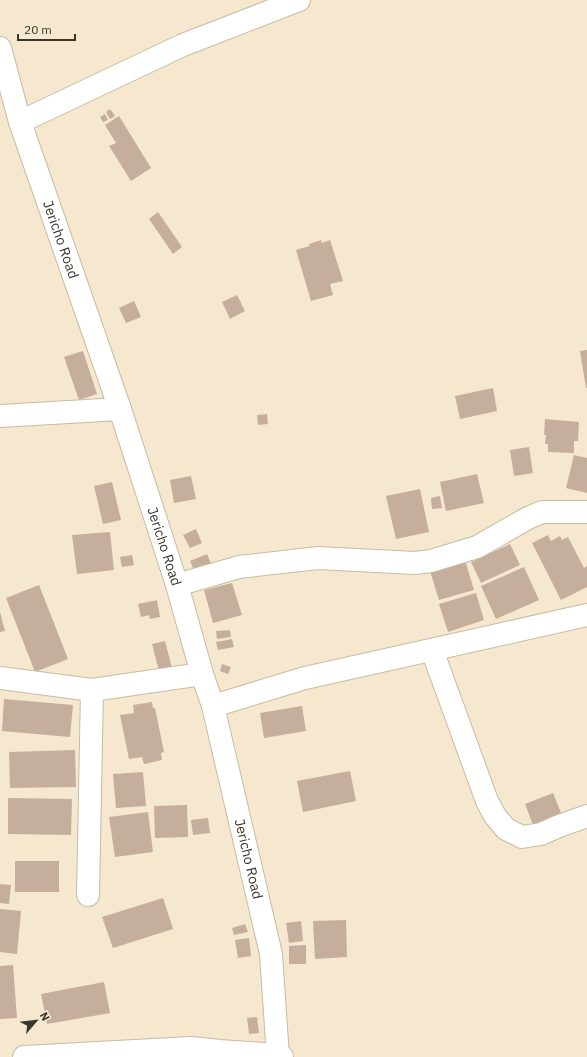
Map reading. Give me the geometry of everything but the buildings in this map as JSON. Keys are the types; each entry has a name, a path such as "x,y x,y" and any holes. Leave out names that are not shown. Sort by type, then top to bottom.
{"street":[{"path":"20,122 183,44 299,0"},
{"name":"Jericho Road","path":"0,48 20,122 120,409 177,586 212,706 271,954 280,1056"},
{"path":"0,416 120,409"},
{"path":"177,586 239,567 318,558 415,563 431,561 477,546 542,512 587,512"},
{"path":"212,706 305,678 587,615"},
{"path":"432,650 487,801 495,816 506,828 522,837 541,834 587,816"},
{"path":"0,678 92,690 202,674"},
{"path":"88,895 92,690"},
{"path":"24,1057 191,1048 280,1056"}]}
